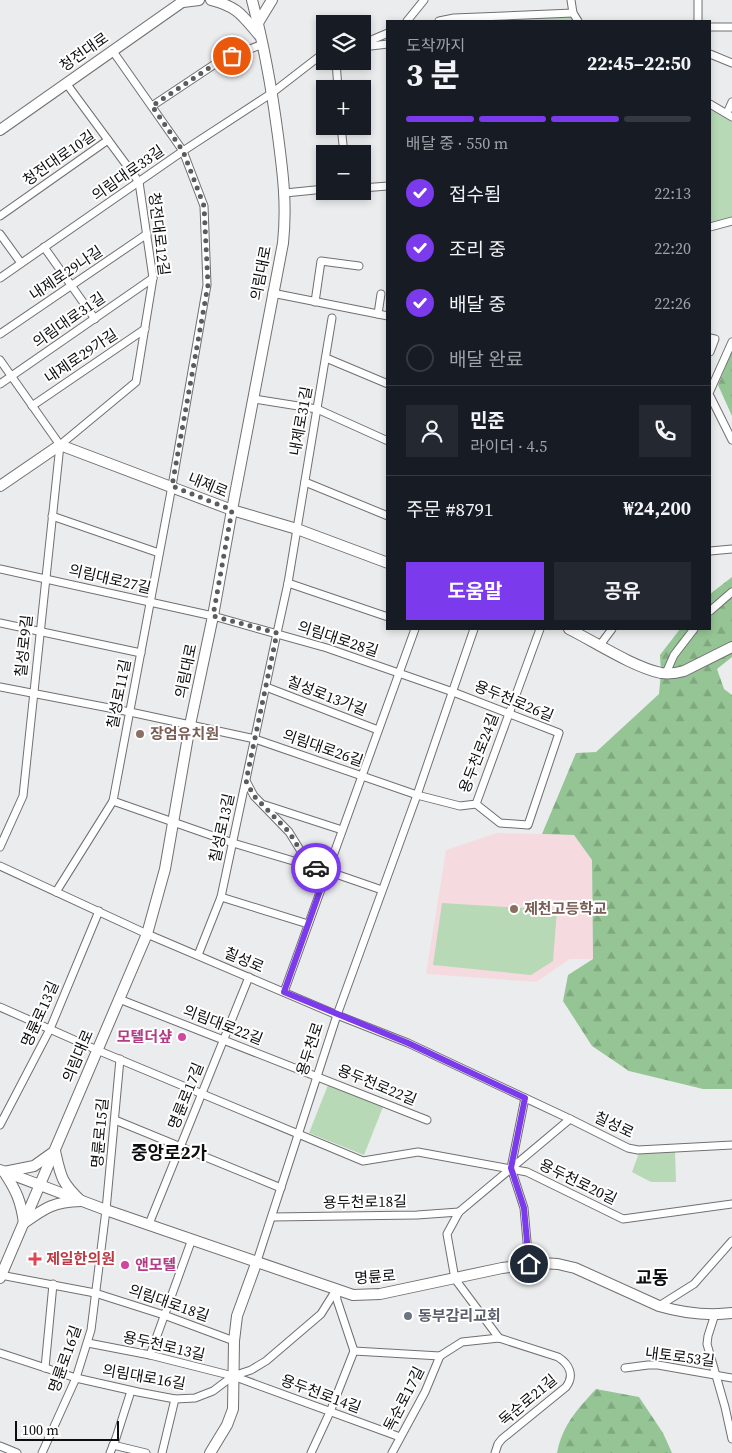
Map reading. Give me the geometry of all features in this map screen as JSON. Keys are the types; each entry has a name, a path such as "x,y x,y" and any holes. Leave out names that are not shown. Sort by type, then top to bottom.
{"street":[{"path":"184,1 199,0"},
{"path":"152,106 221,60 263,41 239,12 229,5 211,0"},
{"name":"의림대로","path":"0,1276 147,934 165,869 190,725 213,616 272,293 283,243 285,193 272,92 263,41 252,0"},
{"path":"258,23 272,0"},
{"path":"409,20 424,0"},
{"path":"571,0 573,13 577,20"},
{"path":"698,0 698,20"},
{"name":"청전대로","path":"0,130 184,1"},
{"path":"447,20 573,13"},
{"path":"711,27 732,27"},
{"path":"371,41 386,34"},
{"path":"371,45 386,44"},
{"name":"칠성로11길","path":"56,892 113,801 208,285 204,206 183,151 112,50"},
{"path":"711,54 732,63"},
{"name":"의림대로33길","path":"0,278 183,151 272,92 316,59"},
{"name":"청전대로12길","path":"60,444 136,382 153,278 139,182 66,83"},
{"path":"711,105 730,115 732,102"},
{"name":"청전대로10길","path":"0,216 108,140"},
{"path":"371,187 386,186"},
{"path":"285,193 316,190"},
{"path":"711,226 732,221"},
{"path":"0,234 21,263"},
{"name":"내제로29나길","path":"0,334 147,234"},
{"path":"44,247 95,319"},
{"path":"314,302 321,261 359,266"},
{"name":"의림대로31길","path":"0,384 153,278"},
{"path":"272,293 386,316"},
{"path":"378,314 381,294"},
{"name":"내제로31길","path":"297,529 332,318"},
{"name":"내제로29가길","path":"32,406 145,329"},
{"path":"711,338 715,339 711,349"},
{"path":"711,388 732,342"},
{"path":"326,358 386,383"},
{"path":"0,360 60,444 0,486"},
{"path":"711,398 732,440"},
{"path":"254,399 317,409 386,440"},
{"name":"내제로","path":"60,444 232,510 297,529 386,562"},
{"name":"칠성로9길","path":"0,847 23,796 44,578 60,444"},
{"path":"305,482 386,515"},
{"path":"52,516 160,553"},
{"name":"칠성로13길","path":"198,955 221,897 288,583 297,529"},
{"path":"711,551 732,549"},
{"name":"의림대로27길","path":"0,568 213,616"},
{"path":"288,583 386,616"},
{"path":"711,610 732,592"},
{"name":"의림대로28길","path":"213,616 327,648 453,692"},
{"path":"0,624 141,653"},
{"path":"284,992 415,630"},
{"name":"용두천로","path":"210,1453 227,1425 233,1409 234,1341 237,1316 272,1217 337,1015 417,795 474,630"},
{"name":"용두천로24길","path":"417,795 460,806 476,804 540,630"},
{"path":"571,630 639,666 666,673 684,671 732,647"},
{"path":"600,645 611,630"},
{"path":"666,673 674,655 693,630"},
{"name":"의림대로26길","path":"0,687 255,739 417,795"},
{"name":"칠성로13가길","path":"266,687 378,730"},
{"name":"용두천로26길","path":"453,692 559,733 528,825 500,823 476,804"},
{"path":"246,781 254,796 289,832 310,866"},
{"path":"113,801 233,843 327,871 382,890"},
{"path":"262,804 342,830"},
{"name":"칠성로","path":"0,866 147,934 337,1015 408,1043 570,1118 620,1144 638,1150 732,1146"},
{"path":"221,897 308,924"},
{"name":"명륜로13길","path":"0,1125 50,1029 99,911"},
{"name":"명륜로17길","path":"148,1224 249,977"},
{"name":"의림대로22길","path":"119,999 317,1076"},
{"name":"용두천로20길","path":"0,1007 97,1050 362,1161 418,1152 511,1168 527,1172 624,1219 732,1204"},
{"name":"명륜로15길","path":"106,1210 120,1059"},
{"name":"용두천로22길","path":"317,1076 427,1120"},
{"path":"525,1098 511,1168 524,1208 529,1264"},
{"path":"499,1338 455,1279 447,1234 459,1212 570,1118"},
{"path":"114,1120 281,1188"},
{"path":"2,1171 34,1166 55,1151 60,1174 66,1187 81,1201"},
{"path":"2,1171 15,1188 22,1205 24,1223"},
{"name":"명륜로","path":"2,1171 106,1210 192,1238 353,1295 380,1294 529,1264 558,1264 575,1268 659,1306 694,1313 732,1313"},
{"path":"24,1223 43,1209 61,1202 81,1201"},
{"name":"명륜로16길","path":"42,1453 76,1378 88,1343 106,1210"},
{"name":"용두천로18길","path":"272,1217 417,1215 459,1212"},
{"path":"150,1354 192,1238"},
{"path":"659,1306 694,1284 732,1241"},
{"name":"의림대로18길","path":"0,1276 95,1293 164,1315 234,1341"},
{"path":"45,1368 53,1284"},
{"path":"311,1453 330,1412 354,1350 337,1300 336,1290"},
{"name":"의림대로16길","path":"0,1353 76,1378 131,1391 176,1400 195,1398 212,1390 233,1376 251,1370 266,1362 321,1314 336,1290"},
{"path":"715,1314 707,1344 717,1375 732,1439"},
{"path":"354,1350 440,1356 462,1342 499,1338"},
{"name":"독순로21길","path":"495,1453 502,1439 566,1387 570,1379 568,1365 558,1357 499,1338"},
{"name":"용두천로13길","path":"88,1343 150,1354 233,1376"},
{"name":"독순로17길","path":"392,1453 425,1392 440,1356"},
{"name":"내토로53길","path":"625,1368 648,1365 732,1378"},
{"name":"용두천로14길","path":"233,1376 400,1437"},
{"path":"110,1453 131,1391"},
{"path":"162,1453 176,1400"},
{"path":"113,1445 142,1453"},
{"path":"0,1446 17,1453"}],"shaded area":[{"name":"제천고등학교","path":"497,833 574,835 592,860 593,959 570,959 536,982 426,974 446,850"}],"green space":[{"path":"572,16 574,20 476,20"},
{"path":"711,107 730,118 732,122 732,219 711,224"},
{"path":"732,352 732,416 718,385"},
{"path":"732,577 732,657 717,669 724,689 732,695 732,1089 703,1089 629,1071 592,1046 563,1001 568,975 593,959 592,860 574,835 542,834 576,753 596,752 659,694 660,655 679,630 711,630 711,593"},
{"path":"442,903 557,910 553,961 531,975 433,965"},
{"path":"328,1085 383,1107 364,1155 309,1133"},
{"path":"675,1151 676,1182 651,1182 632,1172 639,1153"},
{"path":"596,1389 639,1397 663,1433 672,1453 557,1453 567,1426"}],"way so far":[{"path":"232,56 221,60 152,106 183,151 204,206 208,285 172,486 232,510 213,616 277,633 246,781 254,796 289,832 310,866 316,868"}],"place":[{"name":"장엄유치원","path":"140,734"},
{"name":"제천고등학교","path":"514,909"},
{"name":"모텔더샾","path":"182,1037"},
{"name":"제일한의원","path":"35,1259"},
{"name":"앤모텔","path":"125,1265"},
{"name":"동부감리교회","path":"408,1316"}],"district":[{"name":"중앙로2가","path":"169,1153"},
{"name":"교동","path":"652,1278"}],"route":[{"path":"316,868 327,871 284,992 408,1043 525,1098 511,1168 524,1208 529,1264"}]}
